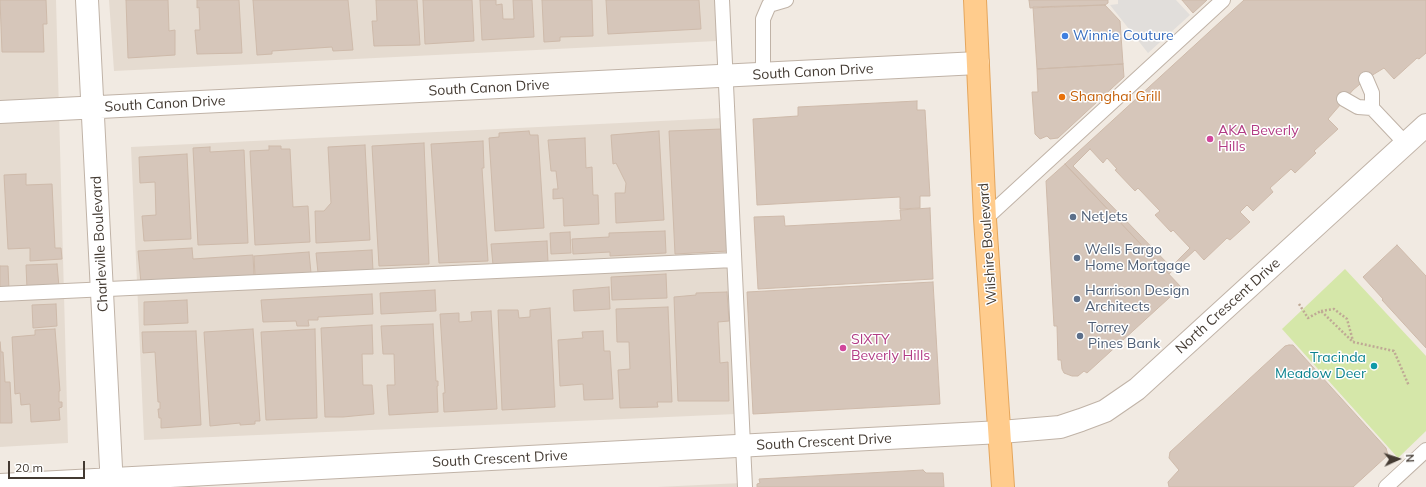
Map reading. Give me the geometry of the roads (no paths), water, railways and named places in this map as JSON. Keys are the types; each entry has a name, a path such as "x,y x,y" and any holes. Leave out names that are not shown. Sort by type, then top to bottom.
{"main road":[{"name":"Wilshire Boulevard","path":"975,0 985,220 1001,432 1003,487"}],"street":[{"name":"Charleville Boulevard","path":"88,0 112,483"},
{"name":"South Canon Drive","path":"0,112 978,63"},
{"name":"North Crescent Drive","path":"1001,432 1067,424 1105,411 1131,393 1426,125"},
{"name":"South Crescent Drive","path":"0,485 112,483 1001,432"}],"lane":[{"path":"722,0 745,487"},
{"path":"763,74 762,19 769,5 786,0"},
{"path":"985,220 1223,0"},
{"path":"1366,79 1372,93 1372,108"},
{"path":"1344,99 1358,107 1372,108 1406,144"},
{"path":"0,294 734,260"},
{"path":"1386,487 1426,450"}],"place":[{"name":"Winnie Couture","path":"1065,36"},
{"name":"Shanghai Grill","path":"1062,97"},
{"name":"AKA Beverly Hills","path":"1210,139"},
{"name":"NetJets","path":"1073,217"},
{"name":"Wells Fargo Home Mortgage","path":"1077,258"},
{"name":"Harrison Design Architects","path":"1077,299"},
{"name":"Torrey Pines Bank","path":"1080,336"},
{"name":"SIXTY Beverly Hills","path":"843,348"},
{"name":"Tracinda Meadow Deer","path":"1374,366"}]}
